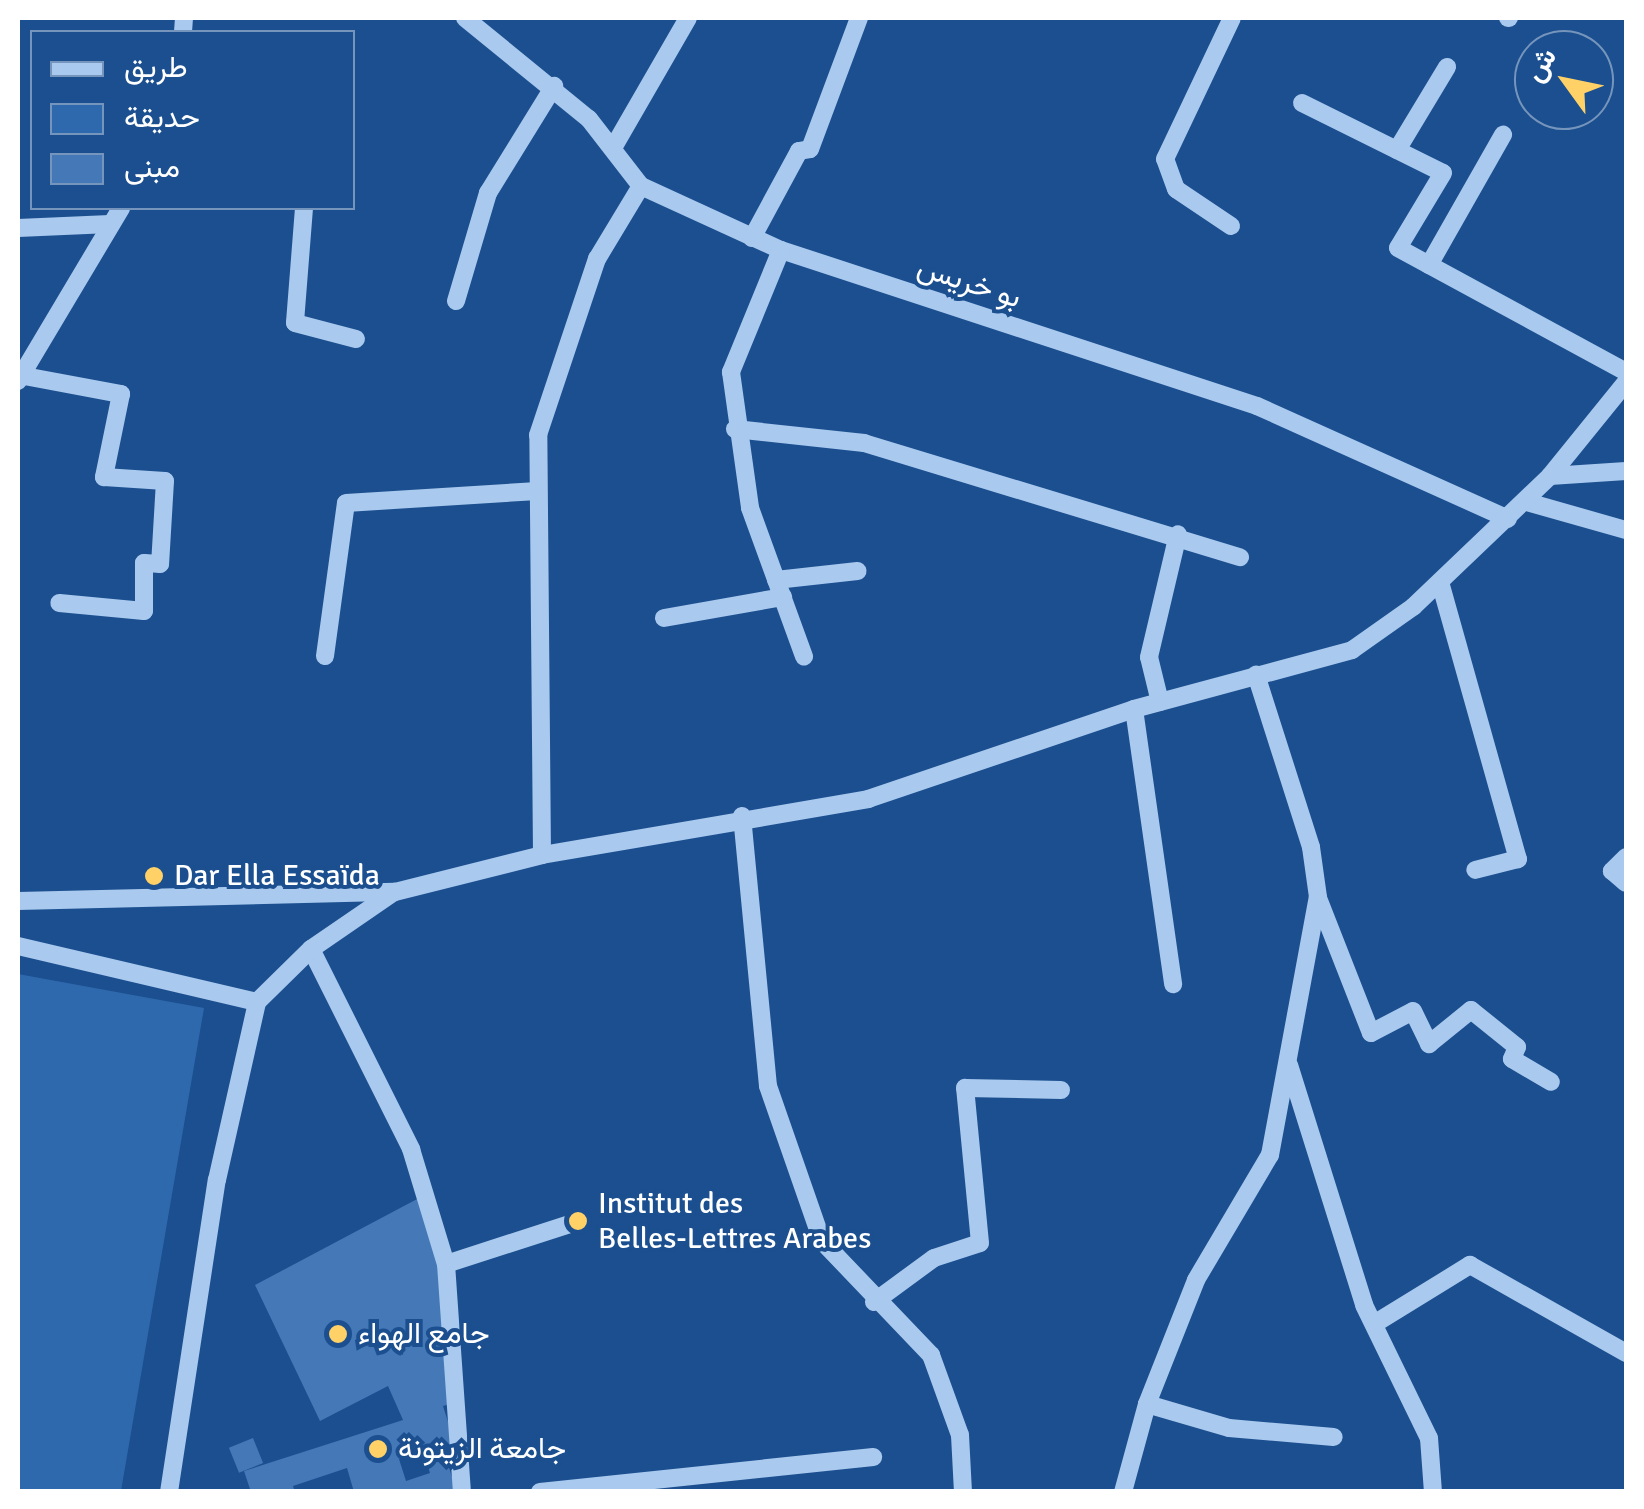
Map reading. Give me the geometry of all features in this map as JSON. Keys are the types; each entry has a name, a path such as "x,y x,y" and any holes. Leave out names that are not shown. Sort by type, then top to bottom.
{"street":[{"name":"بو خريس","path":"466,18 554,86 614,148 641,186 781,250 1258,406 1508,518"},
{"path":"614,148 688,18"},
{"path":"752,238 799,151 810,149 859,18"},
{"path":"1231,226 1176,189 1165,159 1232,18"},
{"path":"1397,150 1447,67"},
{"path":"456,302 488,193 554,86"},
{"path":"1302,103 1443,173 1398,248 1626,372"},
{"path":"1429,264 1502,136"},
{"path":"542,855 538,435 556,367 597,259 641,186"},
{"path":"59,604 144,611 144,563 160,564 165,481 104,477 121,394 18,378 120,210"},
{"path":"304,210 295,323 356,340"},
{"path":"18,228 110,224"},
{"path":"781,250 732,372 735,428 750,508 804,656"},
{"path":"18,901 394,892 542,855 742,816 868,799 1134,709 1352,650 1440,582 1526,502 1626,382"},
{"path":"735,428 864,443 1178,534 1240,557"},
{"path":"1550,476 1626,471"},
{"path":"324,656 346,503 538,491"},
{"path":"1526,502 1626,530"},
{"path":"1160,702 1149,657 1178,534"},
{"path":"664,618 858,570"},
{"path":"1440,582 1518,860 1475,870"},
{"path":"1256,676 1311,847 1318,897 1371,1033 1413,1011 1429,1044 1471,1010 1517,1047 1512,1059 1551,1082"},
{"path":"1134,709 1173,984"},
{"path":"742,816 768,1086 822,1241 874,1302 930,1354 960,1436 962,1492"},
{"path":"1626,857 1612,871 1626,884"},
{"path":"169,1492 217,1180 258,1002 311,949 394,892"},
{"path":"1122,1492 1146,1404 1196,1280 1270,1155 1318,897"},
{"path":"18,946 258,1002"},
{"path":"311,949 412,1148 446,1264 462,1492"},
{"path":"1287,1060 1374,1324 1428,1438 1432,1492"},
{"path":"874,1302 934,1258 980,1243 964,1088 1062,1090"},
{"path":"446,1264 573,1223"},
{"path":"1374,1324 1470,1265 1626,1353"},
{"path":"1146,1404 1230,1428 1334,1437"},
{"path":"540,1492 873,1457"}],"green space":[{"path":"18,974 204,1008 121,1491 18,1491"}],"building":[{"path":"419,1198 444,1264 450,1404 443,1406 455,1444 443,1448 456,1490 354,1492 347,1468 293,1486 295,1492 251,1492 244,1471 403,1420 388,1386 320,1421 255,1285","holes":["423,1451 430,1473 406,1481 399,1459"]},
{"path":"253,1438 263,1463 239,1473 229,1448"}],"place":[{"name":"Dar Ella Essaïda","path":"154,876"},
{"name":"Institut des Belles-Lettres Arabes","path":"578,1221"},
{"name":"جامع الهواء","path":"338,1334"},
{"name":"جامعة الزيتونة","path":"378,1449"}]}
